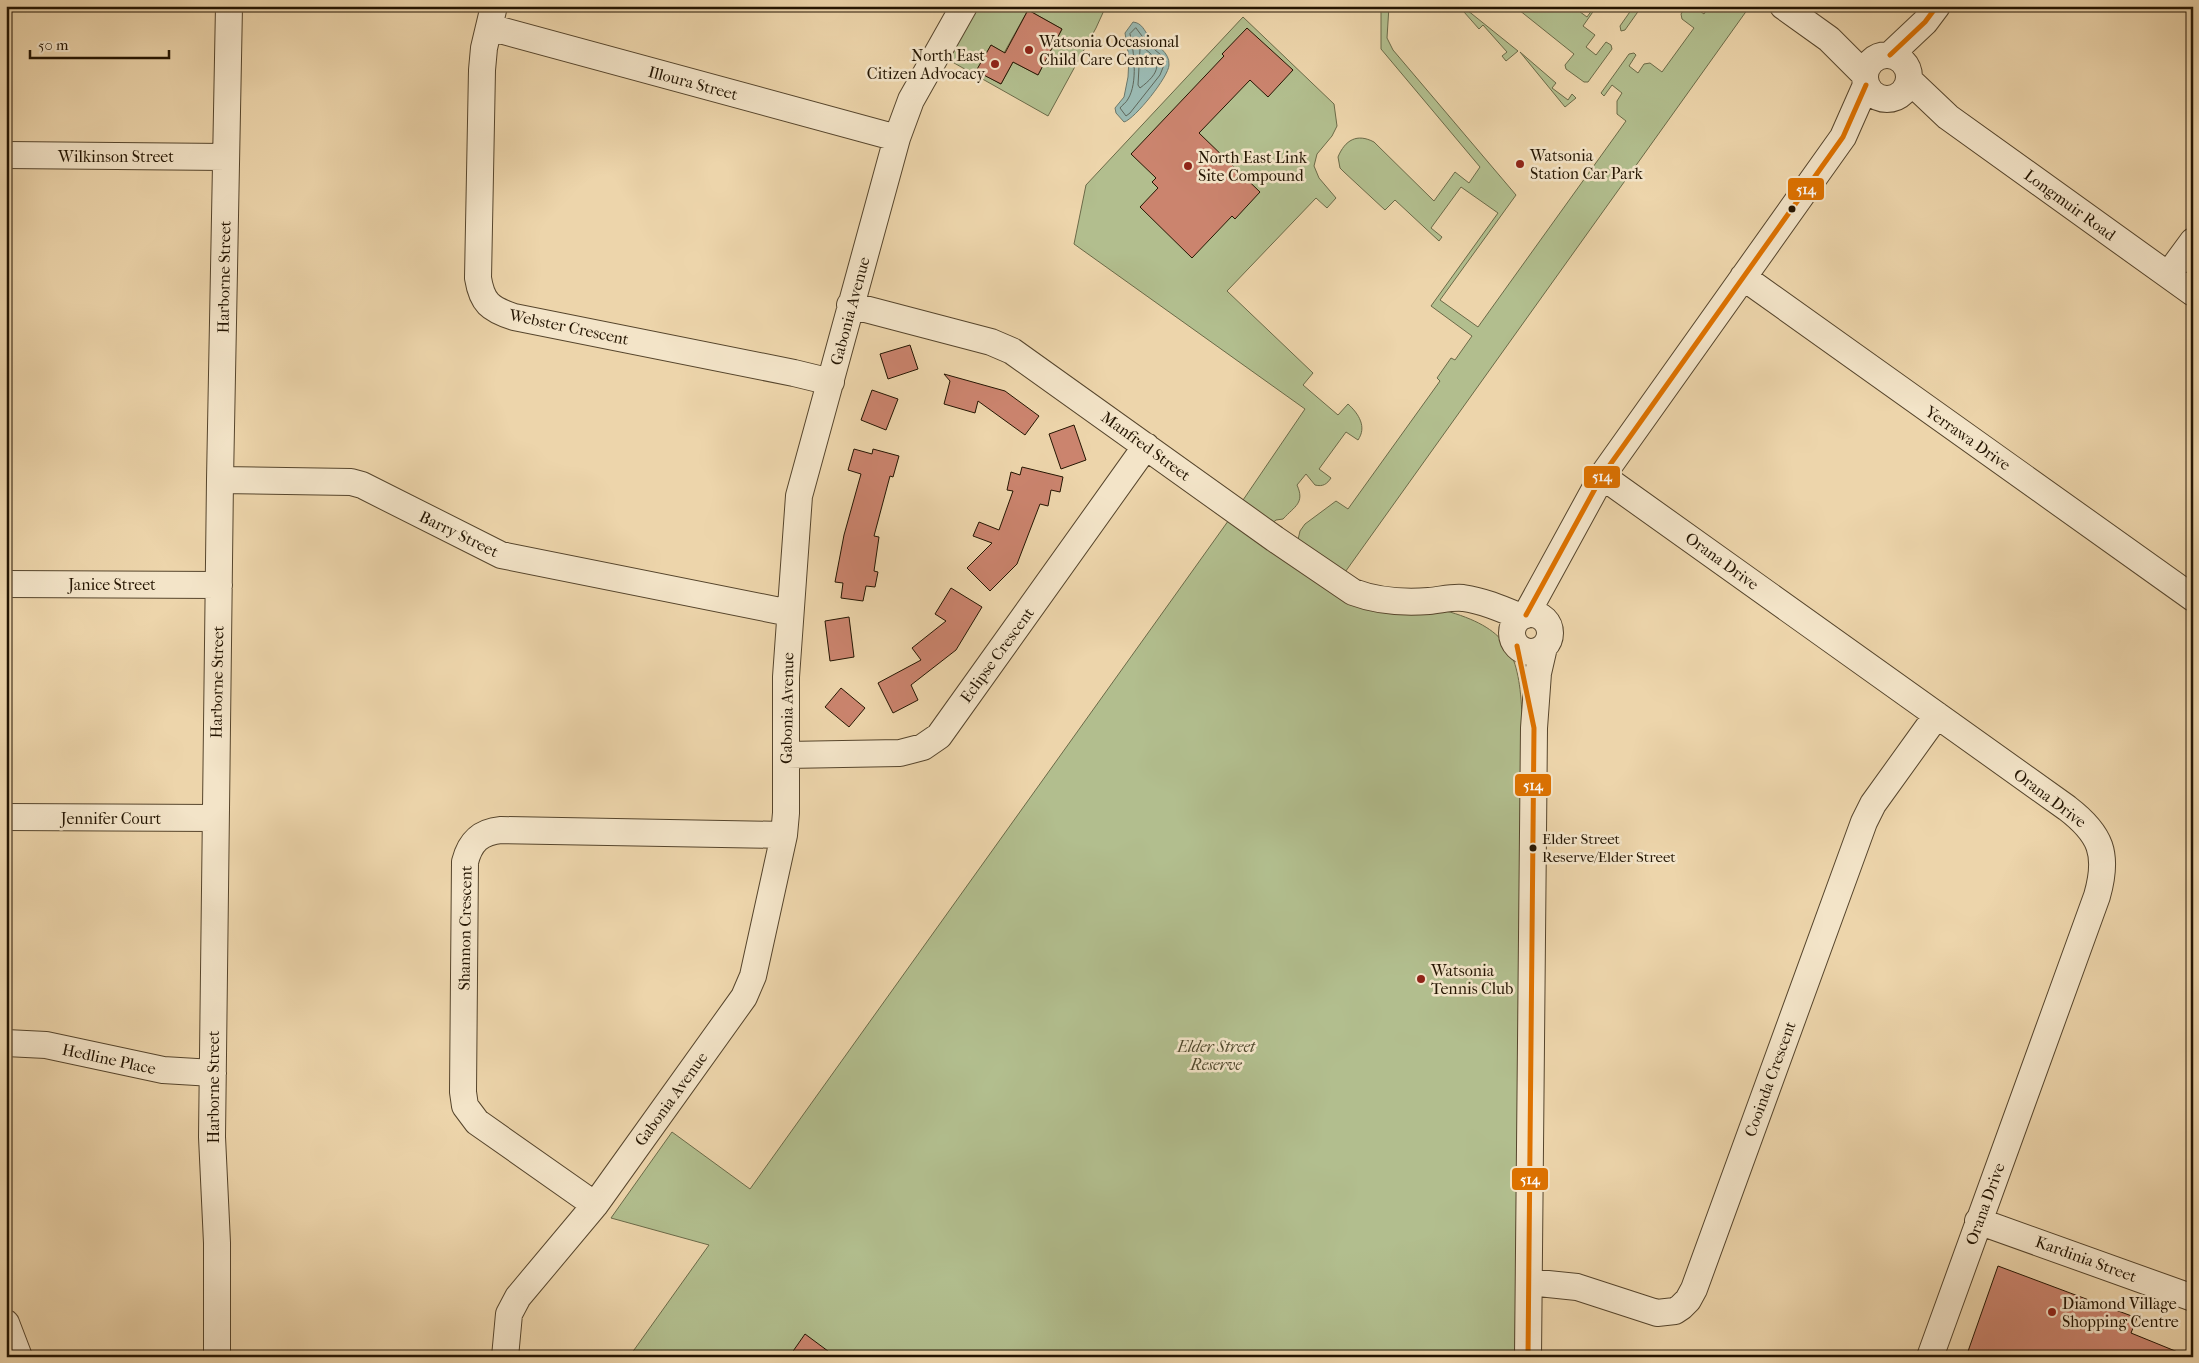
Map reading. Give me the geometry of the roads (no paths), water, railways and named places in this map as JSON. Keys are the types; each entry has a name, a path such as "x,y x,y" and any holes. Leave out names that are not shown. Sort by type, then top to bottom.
{"street":[{"name":"Harborne Street","path":"217,1357 218,1276 212,1137 220,480 229,6"},
{"name":"Gabonia Avenue","path":"505,1357 505,1337 511,1309 518,1298 595,1205 744,997 757,961 784,835 786,702 790,613 799,496 897,138 911,100 964,6"},
{"name":"Longmuir Road","path":"1783,6 1829,39 1948,117 2193,293"},
{"path":"1534,728 1525,627 1602,476 1931,14"},
{"name":"Illoura Street","path":"492,17 897,138"},
{"name":"Webster Crescent","path":"492,17 484,48 482,70 478,278 480,290 489,305 514,317 831,382"},
{"name":"Wilkinson Street","path":"6,156 226,157"},
{"path":"2168,276 2193,241"},
{"name":"Yerrawa Drive","path":"1743,277 2193,598"},
{"name":"Manfred Street","path":"850,305 1003,346 1353,592 1377,599 1430,601 1464,612 1525,627"},
{"name":"Eclipse Crescent","path":"786,755 900,753 923,747 939,736 1146,446"},
{"name":"Orana Drive","path":"1602,476 2083,820 2098,840 2104,864 2103,877 2097,896 1930,1357"},
{"name":"Barry Street","path":"220,480 351,482 501,555 790,613"},
{"name":"Janice Street","path":"6,584 219,585"},
{"path":"1525,627 1550,632 1544,647 1538,673 1534,728 1528,1357"},
{"name":"Cooinda Crescent","path":"1529,1282 1577,1287 1657,1313 1674,1311 1688,1300 1694,1289 1868,812 1937,715"},
{"name":"Jennifer Court","path":"6,817 215,818"},
{"name":"Shannon Crescent","path":"595,1205 477,1122 464,1106 462,1064 465,862 468,850 474,841 483,834 501,830 784,835"},
{"name":"Hedline Place","path":"6,1043 46,1045 163,1070 213,1073"},
{"name":"Kardinia Street","path":"1978,1221 2193,1298"},
{"path":"6,1323 19,1357"}],"water":[{"path":"1133,22 1141,25 1149,37 1165,53 1169,60 1169,65 1164,78 1151,96 1136,113 1124,122 1116,113 1115,108 1124,97 1129,58 1125,33"}],"place":[{"name":"Watsonia Occasional Child Care Centre","path":"1029,50"},
{"name":"North East Citizen Advocacy","path":"995,64"},
{"name":"Watsonia Station Car Park","path":"1520,164"},
{"name":"North East Link Site Compound","path":"1188,166"},
{"name":"Elder Street Reserve/Elder Street","path":"1533,848"},
{"name":"Watsonia Tennis Club","path":"1421,979"},
{"name":"Diamond Village Shopping Centre","path":"2052,1312"}],"park label":[{"name":"Elder Street Reserve","path":"1216,1055"}]}
